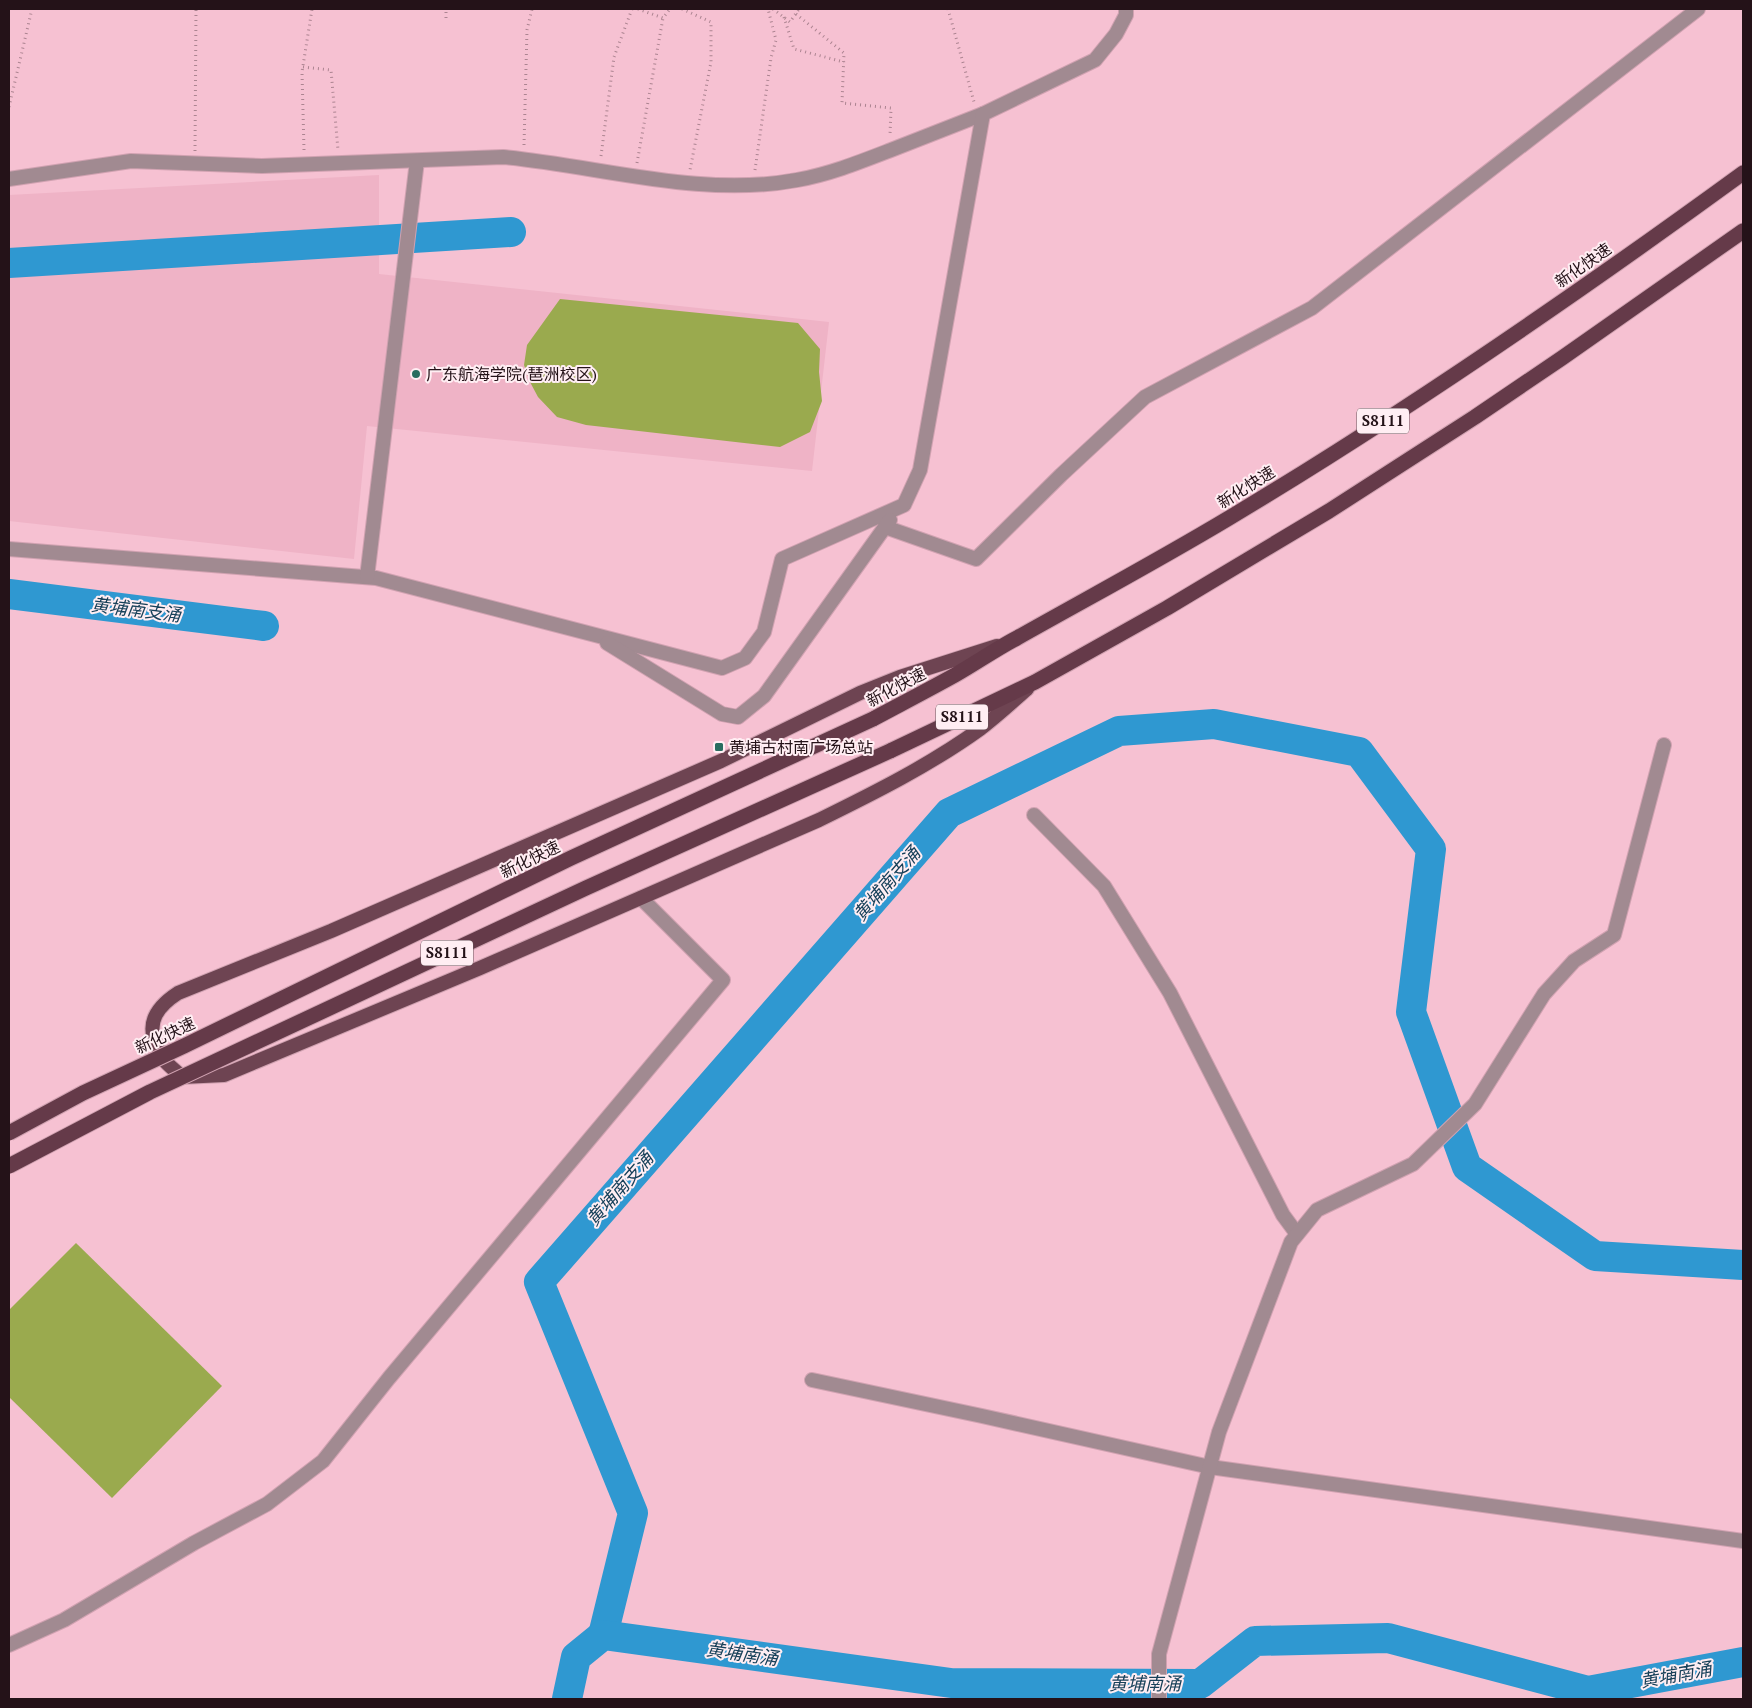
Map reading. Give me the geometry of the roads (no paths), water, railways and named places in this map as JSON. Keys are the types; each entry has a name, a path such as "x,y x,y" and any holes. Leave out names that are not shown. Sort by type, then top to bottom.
{"highway":[{"name":"新化快速","path":"9,1133 83,1093 571,858 873,718 957,674 1007,643 1229,518 1378,424 1451,377 1578,290 1743,173"},
{"name":"S8111","path":"9,1166 159,1088 586,888 890,751 1035,682 1175,603 1337,506 1491,407 1743,231"},
{"path":"1007,643 909,674 860,693 721,761 331,931 178,993 164,1002 156,1013 152,1027 154,1039 163,1060 182,1077 224,1075 641,898 819,820 890,784 962,742 982,728 1035,682"}],"street":[{"path":"9,179 131,161 262,166 503,157 600,170 669,182 738,186 796,181 834,172 980,115 1095,60 1116,34 1126,15 1126,9"},
{"path":"886,527 976,559 1061,474 1146,397 1312,308 1698,9"},
{"path":"9,549 376,578 722,668 745,658 764,632 782,559 904,505 920,470 980,115"},
{"path":"367,577 417,161"},
{"path":"594,635 722,714 738,717 764,696 886,527 897,508"},
{"path":"1159,1699 1159,1654 1222,1423 1291,1242 1317,1210 1413,1164 1474,1104 1544,994 1574,961 1614,935 1664,745"},
{"path":"1034,815 1104,886 1170,993 1283,1215 1297,1234"},
{"path":"9,1645 64,1620 194,1543 267,1504 323,1461 389,1378 723,980 641,898"},
{"path":"812,1380 1210,1467 1743,1541"}],"waterway":[{"path":"9,263 511,232"},
{"name":"黄埔南支涌","path":"9,594 264,626"},
{"path":"603,1635 633,1513 539,1282 949,813 1119,731 1214,724 1359,752 1431,849 1411,1012 1467,1167 1595,1256 1743,1265"},
{"name":"黄埔南涌","path":"567,1699 576,1657 603,1635 951,1683 1200,1684 1255,1641 1388,1638 1588,1691 1743,1662"}],"place":[{"name":"广东航海学院(琶洲校区)","path":"416,374"},
{"name":"黄埔古村南广场总站","path":"719,747"}]}
